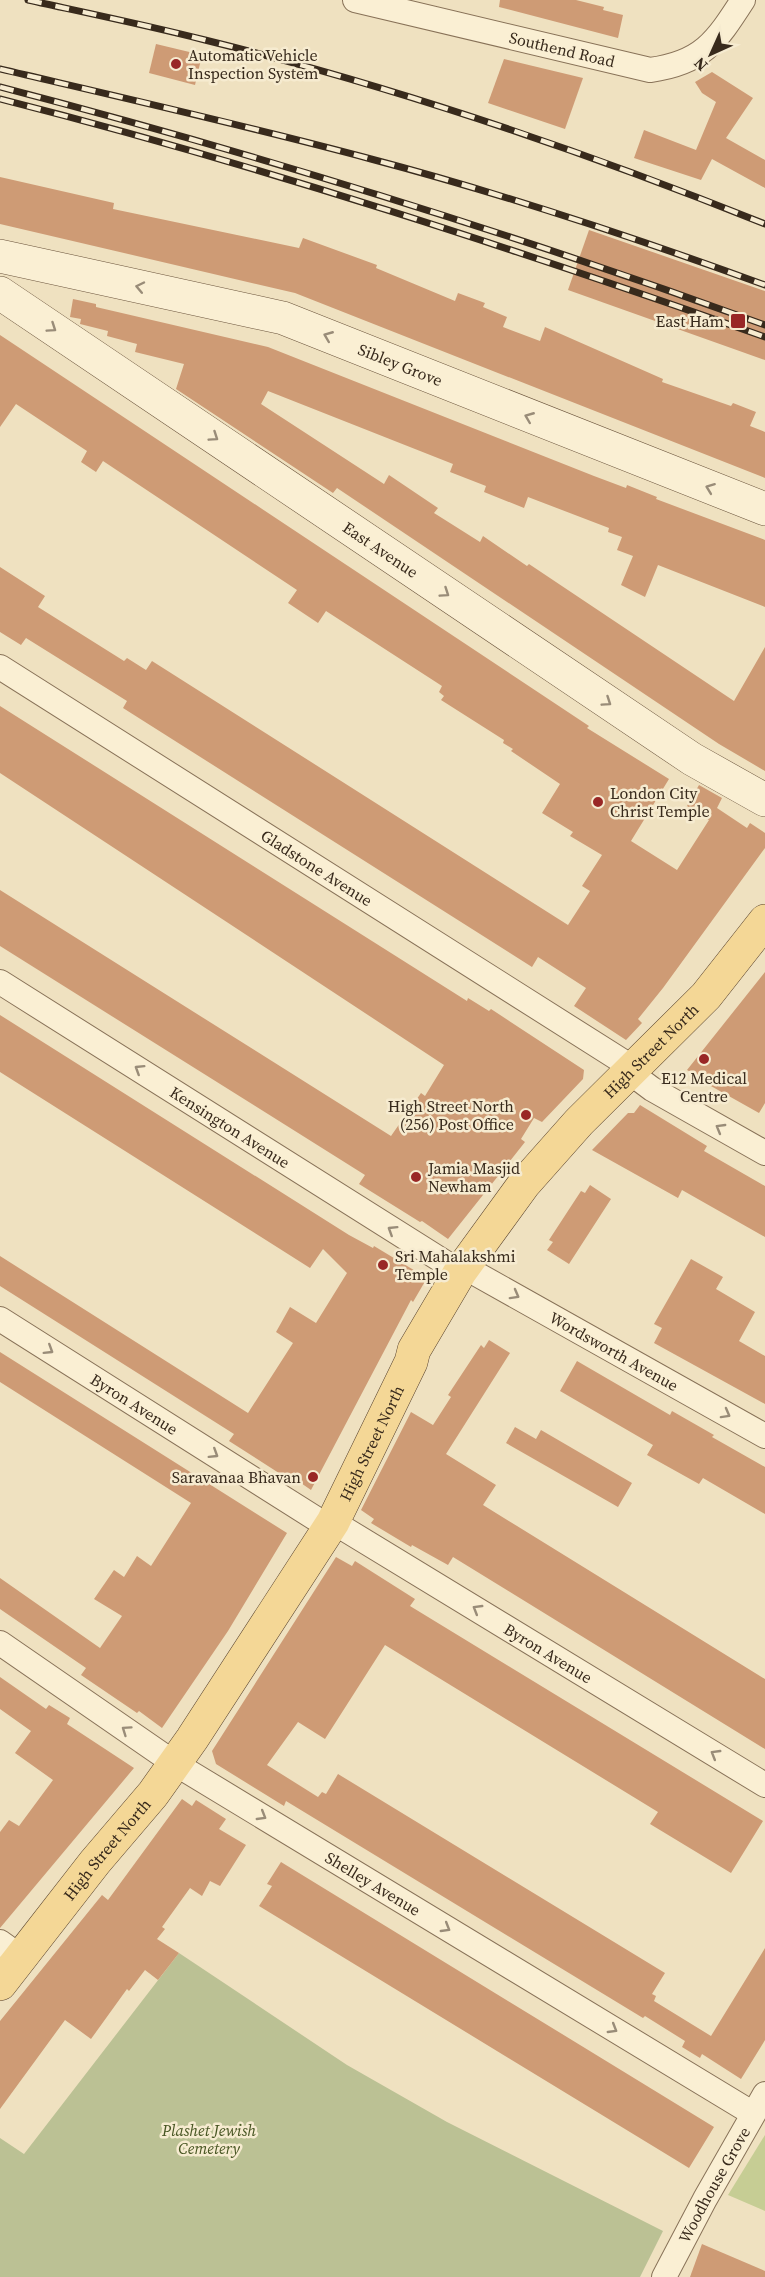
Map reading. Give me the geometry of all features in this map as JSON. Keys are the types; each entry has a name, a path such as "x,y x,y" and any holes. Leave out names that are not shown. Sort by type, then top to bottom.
{"main road":[{"name":"Sibley Grove","path":"2,295 15,280 11,259 283,318 765,509"},
{"name":"East Avenue","path":"2,295 690,758 765,800"},
{"name":"High Street North","path":"0,1984 10,1949 95,1862 153,1794 231,1681 331,1524 411,1362 414,1350 462,1269 524,1184 579,1122 706,996 765,921"}],"street":[{"name":"Southend Road","path":"355,0 650,70 675,67 706,50 729,23 743,0"},
{"name":"Gladstone Avenue","path":"0,668 576,1031 622,1061 652,1089 765,1153"},
{"name":"Kensington Avenue","path":"0,982 462,1269"},
{"name":"Wordsworth Avenue","path":"462,1269 765,1436"},
{"name":"Byron Avenue","path":"0,1319 331,1524 765,1785"},
{"name":"Shelley Avenue","path":"0,1643 174,1763 758,2104"},
{"name":"Woodhouse Grove","path":"664,2277 758,2104"}],"green space":[{"name":"Plashet Jewish Cemetery","path":"179,1953 347,2065 447,2122 663,2231 640,2277 0,2277 0,2138 24,2154"},
{"path":"765,2135 765,2211 728,2195"}],"building":[{"path":"500,0 576,0 604,7 603,10 623,15 618,38 499,7"},
{"name":"Automatic Vehicle Inspection System","path":"156,44 202,55 195,85 149,73"},
{"path":"504,59 583,78 565,129 488,103"},
{"path":"712,72 753,98 726,138 765,160 765,188 712,159 701,180 634,158 644,130 696,150 716,102 702,93 695,82"},
{"path":"0,177 114,203 113,209 299,248 303,238 377,265 376,268 455,301 458,293 485,303 483,307 507,317 503,327 540,341 545,327 663,379 662,382 731,406 733,403 756,412 750,426 765,432 765,478 295,293 0,224"},
{"path":"589,230 765,291 765,360 568,290"},
{"path":"73,299 96,304 96,307 268,347 594,476 626,488 627,485 657,497 656,499 765,540 765,607 658,565 645,597 621,585 633,556 617,550 622,537 608,532 609,528 528,497 524,508 484,492 486,486 450,472 453,464 268,391 261,404 384,484 389,475 438,508 434,513 480,542 483,536 527,566 529,564 734,701 765,647 765,771 719,744 337,488 333,493 176,389 184,364 135,352 137,344 107,336 108,331 80,324 81,319 70,317"},
{"path":"0,335 589,726 587,728 669,779 631,841 677,870 709,820 687,806 699,785 722,798 717,808 747,828 750,823 765,833 765,848 638,1019 642,1023 626,1040 574,1006 586,988 538,957 532,967 123,708 127,701 26,638 21,645 0,632 0,567 45,596 38,607 124,661 127,658 146,670 152,661 568,925 590,891 582,886 602,855 570,836 573,832 542,813 560,784 511,751 513,749 503,743 504,740 441,700 444,696 439,692 442,686 326,611 318,623 288,603 297,590 103,461 96,472 81,462 87,451 16,404 0,427"},
{"path":"0,706 467,1001 468,998 489,1011 491,1009 584,1070 583,1079 542,1122 534,1118 521,1139 525,1142 448,1239 359,1184 365,1175 0,946 0,890 391,1136 421,1093 425,1096 444,1065 0,773"},
{"path":"765,972 765,1103 759,1113 687,1070"},
{"path":"0,1015 349,1235 373,1248 374,1246 427,1278 413,1302 411,1300 311,1490 298,1481 296,1484 229,1441 234,1434 0,1286 0,1256 248,1413 293,1343 276,1332 290,1307 316,1323 347,1273 323,1249 310,1268 0,1072"},
{"path":"640,1105 707,1146 704,1151 765,1186 765,1237 682,1190 678,1198 592,1150 628,1113 634,1113"},
{"path":"590,1185 611,1199 569,1264 547,1250 553,1242 549,1240 581,1191 585,1193"},
{"path":"691,1259 723,1277 716,1289 755,1312 739,1341 765,1356 765,1404 654,1343 662,1328 654,1324"},
{"path":"489,1340 510,1353 446,1454 496,1485 483,1505 765,1679 765,1749 453,1557 448,1565 412,1545 411,1547 371,1523 374,1519 361,1510 411,1412 433,1425 451,1397 448,1395 481,1345 484,1348"},
{"path":"0,1352 287,1533 228,1631 162,1728 81,1675 86,1668 0,1609 0,1578 100,1648 122,1616 94,1599 114,1570 124,1577 137,1556 151,1566 191,1503 0,1382"},
{"path":"577,1361 670,1415 672,1411 765,1467 765,1514 703,1478 699,1484 647,1455 653,1445 560,1391"},
{"path":"515,1427 536,1439 541,1430 632,1483 618,1507 506,1443"},
{"path":"336,1557 352,1566 355,1561 415,1599 410,1606 763,1821 731,1873 650,1824 658,1812 385,1645 325,1739 298,1722 267,1765 318,1797 322,1792 326,1794 338,1774 665,1973 652,1994 656,1996 654,2001 711,2036 765,1948 765,2040 741,2079 702,2054 700,2058 682,2047 685,2041 645,2016 643,2018 286,1801 284,1806 216,1764 212,1751"},
{"path":"0,1677 46,1709 49,1705 70,1718 67,1724 134,1768 0,1928 0,1832 9,1820 19,1826 53,1780 15,1753 31,1731 0,1709"},
{"path":"182,1799 192,1806 196,1800 226,1819 219,1829 246,1845 220,1886 210,1881 202,1896 190,1888 162,1927 165,1929 157,1939 179,1953 158,1980 145,1970 129,1991 127,1989 91,2039 65,2020 0,2109 0,2021 102,1895 108,1900"},
{"path":"281,1862 714,2127 689,2168 259,1906 272,1886 267,1884"},
{"path":"702,2244 765,2271 765,2277 690,2277"}],"railway":[{"path":"28,0 205,40 347,78 558,146 765,224"},
{"path":"0,69 325,147 471,187 668,250 765,285"},
{"path":"0,87 193,140 385,197 481,227 765,325"},
{"path":"0,99 193,152 385,209 765,337"}],"place":[{"name":"Automatic Vehicle Inspection System","path":"176,64"},
{"name":"East Ham","path":"738,321"},
{"name":"London City Christ Temple","path":"598,802"},
{"name":"E12 Medical Centre","path":"704,1059"},
{"name":"High Street North (256) Post Office","path":"526,1115"},
{"name":"Jamia Masjid Newham","path":"416,1177"},
{"name":"Sri Mahalakshmi Temple","path":"383,1265"},
{"name":"Saravanaa Bhavan","path":"313,1477"}]}
